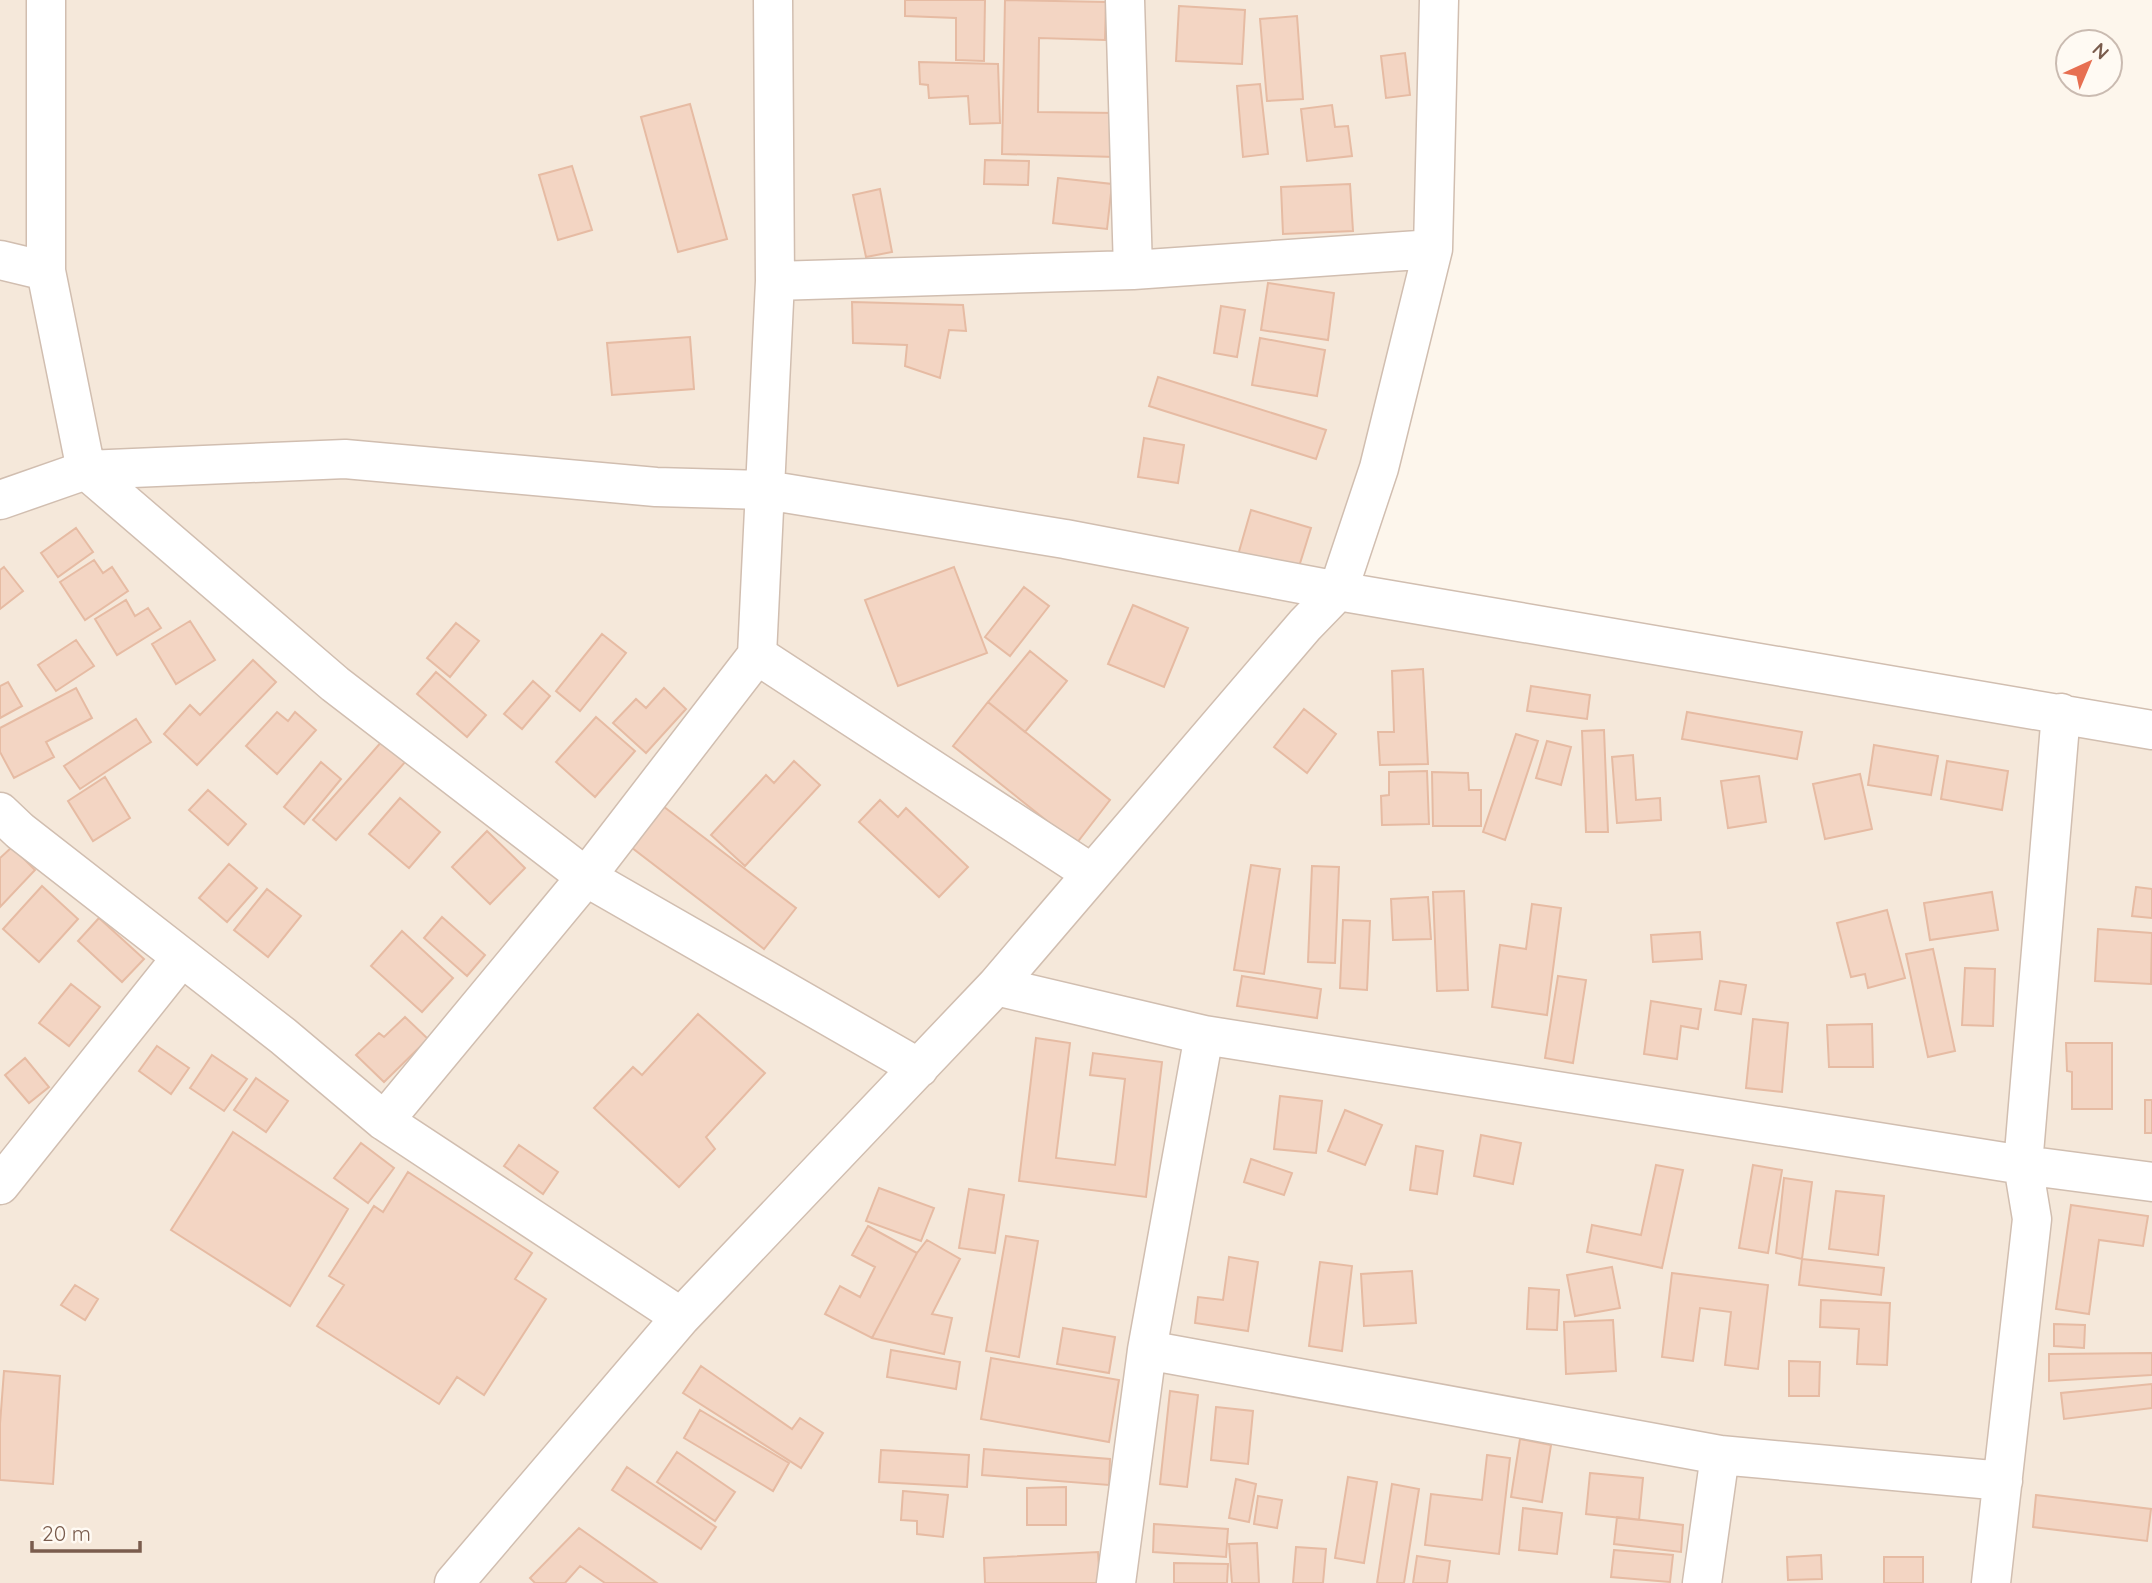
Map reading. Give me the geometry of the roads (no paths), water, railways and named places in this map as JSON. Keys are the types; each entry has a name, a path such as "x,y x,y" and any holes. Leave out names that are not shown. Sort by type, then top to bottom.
{"street":[{"path":"46,0 46,271 86,470 335,684 586,877 919,1068"},
{"path":"384,1121 586,877 757,655 775,281 773,0"},
{"path":"1125,0 1133,270"},
{"path":"454,1583 681,1317 996,986 1305,625 1338,591 1379,468 1433,249 1440,0"},
{"path":"775,281 1133,270 1433,249"},
{"path":"0,260 46,271"},
{"path":"0,500 86,470 345,459 656,487 766,490 1065,539 1338,591 2152,730"},
{"path":"757,655 1091,873"},
{"path":"1991,1583 2032,1219 2023,1165 2061,713"},
{"path":"0,812 20,831 283,1036 384,1121 681,1317"},
{"path":"0,1185 182,957"},
{"path":"996,986 1203,1035 2023,1165 2152,1182"},
{"path":"1116,1583 1147,1350 1203,1035"},
{"path":"1147,1350 1720,1455 2003,1481"},
{"path":"1702,1583 1720,1455"}]}
